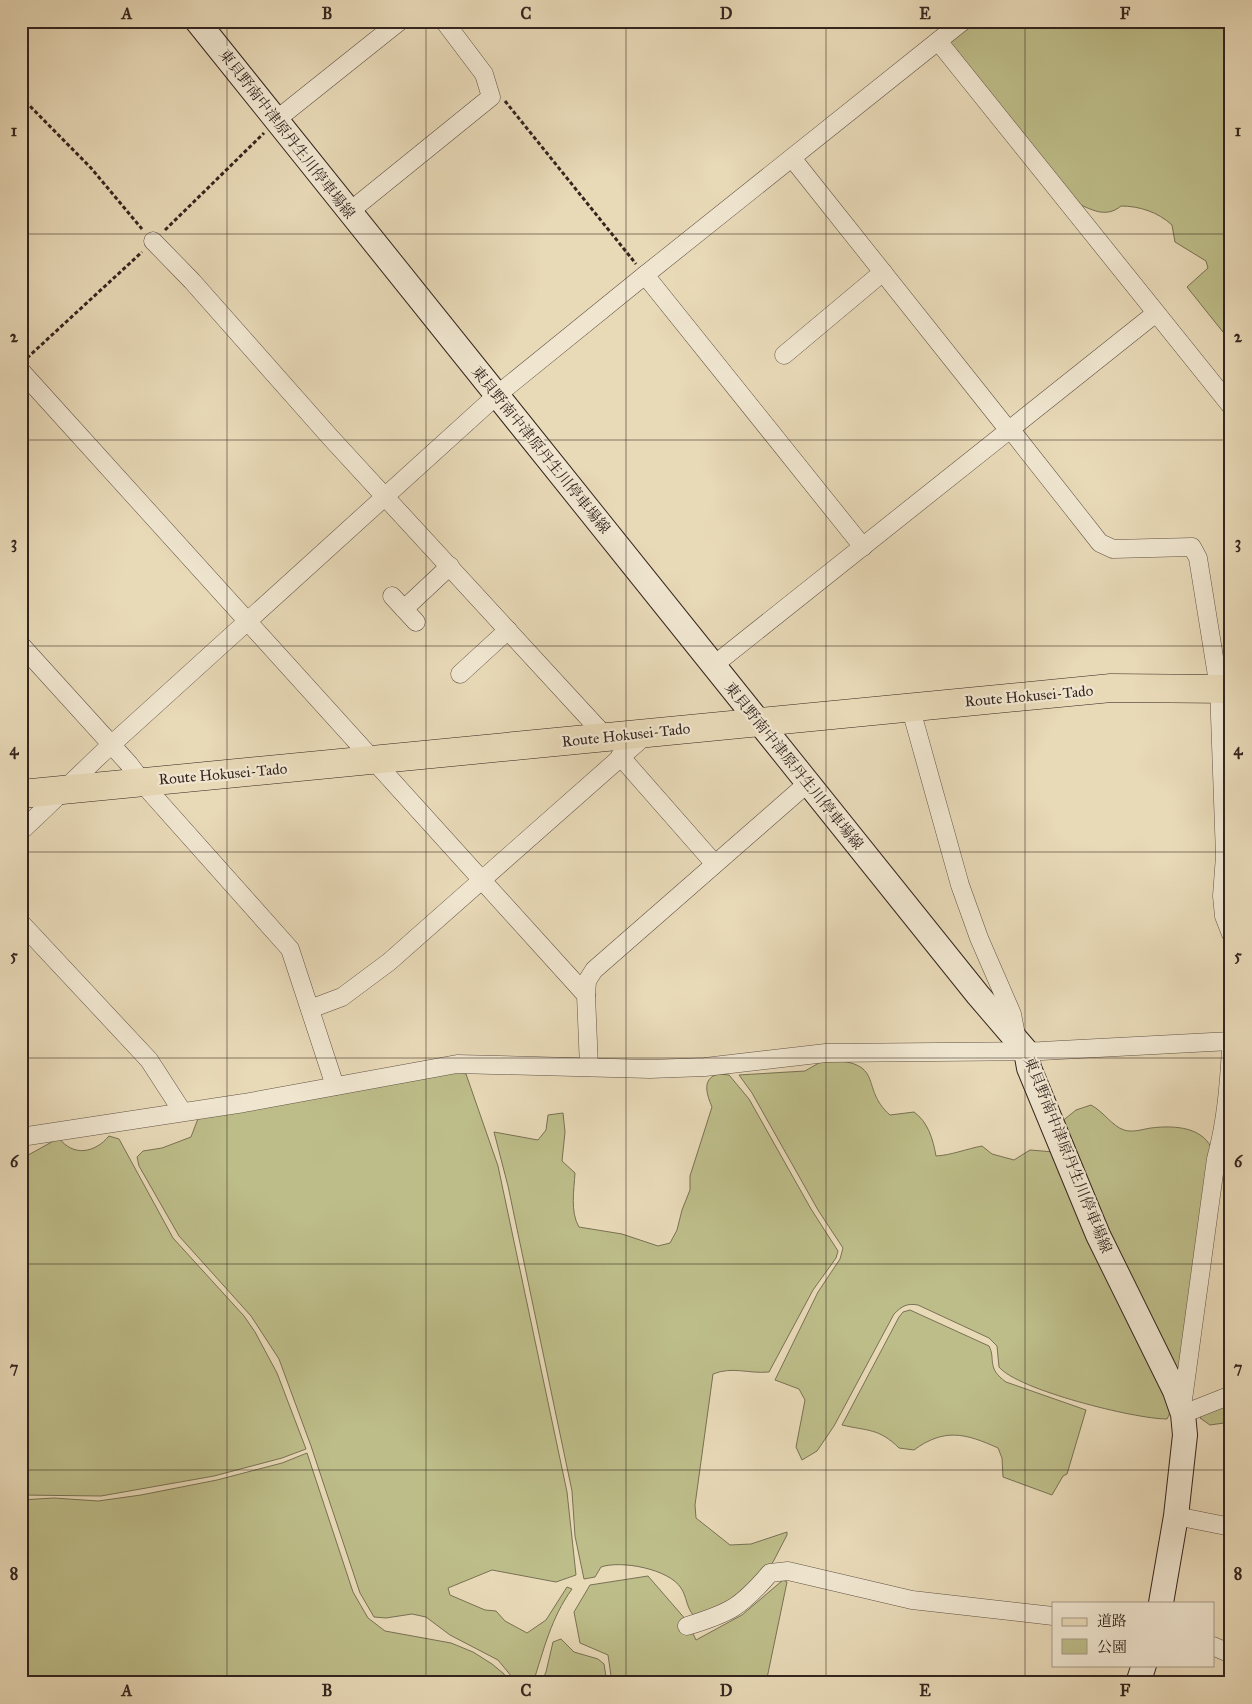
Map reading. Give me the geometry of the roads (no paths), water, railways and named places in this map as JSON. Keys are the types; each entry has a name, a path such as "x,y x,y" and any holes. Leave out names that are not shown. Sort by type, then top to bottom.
{"main road":[{"name":"東貝野南中津原丹生川停車場線","path":"197,21 809,782 978,996 1021,1046 1098,1235 1175,1391 1182,1412 1185,1435 1176,1516 1161,1602"},
{"name":"Route Hokusei-Tado","path":"21,794 374,759 613,747 648,732 1111,688 1225,688"},
{"path":"1138,1683 1144,1666"}],"street":[{"path":"276,120 400,21"},
{"path":"349,212 491,97 484,74 444,21"},
{"path":"21,831 111,745 497,395 963,21"},
{"path":"938,41 1231,406"},
{"path":"792,158 1100,543 1113,549 1192,547 1198,558 1225,688 1225,856 1222,896 1224,916 1231,934"},
{"path":"153,241 192,281 508,630 714,863"},
{"path":"784,355 883,272"},
{"path":"645,275 863,547"},
{"path":"714,665 1011,431 1156,313"},
{"path":"21,371 586,995"},
{"path":"392,596 410,615 450,566"},
{"path":"460,674 508,630"},
{"path":"21,645 280,936 293,956 335,1086"},
{"path":"910,706 960,886 979,938 1012,1014 1021,1046"},
{"path":"310,1009 342,997 363,983 423,934 482,880 613,747"},
{"path":"589,1068 586,995 587,981 594,970 714,863 809,782"},
{"path":"21,923 149,1060 182,1111"},
{"path":"21,1137 244,1103 457,1064 650,1069 705,1067 826,1053 1231,1041"},
{"path":"1231,1048 1224,1132 1216,1159 1182,1412 1231,1395"},
{"path":"1176,1516 1231,1527"},
{"path":"687,1626 723,1615 748,1598 770,1573 788,1571 912,1600 1052,1616"},
{"path":"1214,1646 1231,1654"}]}
